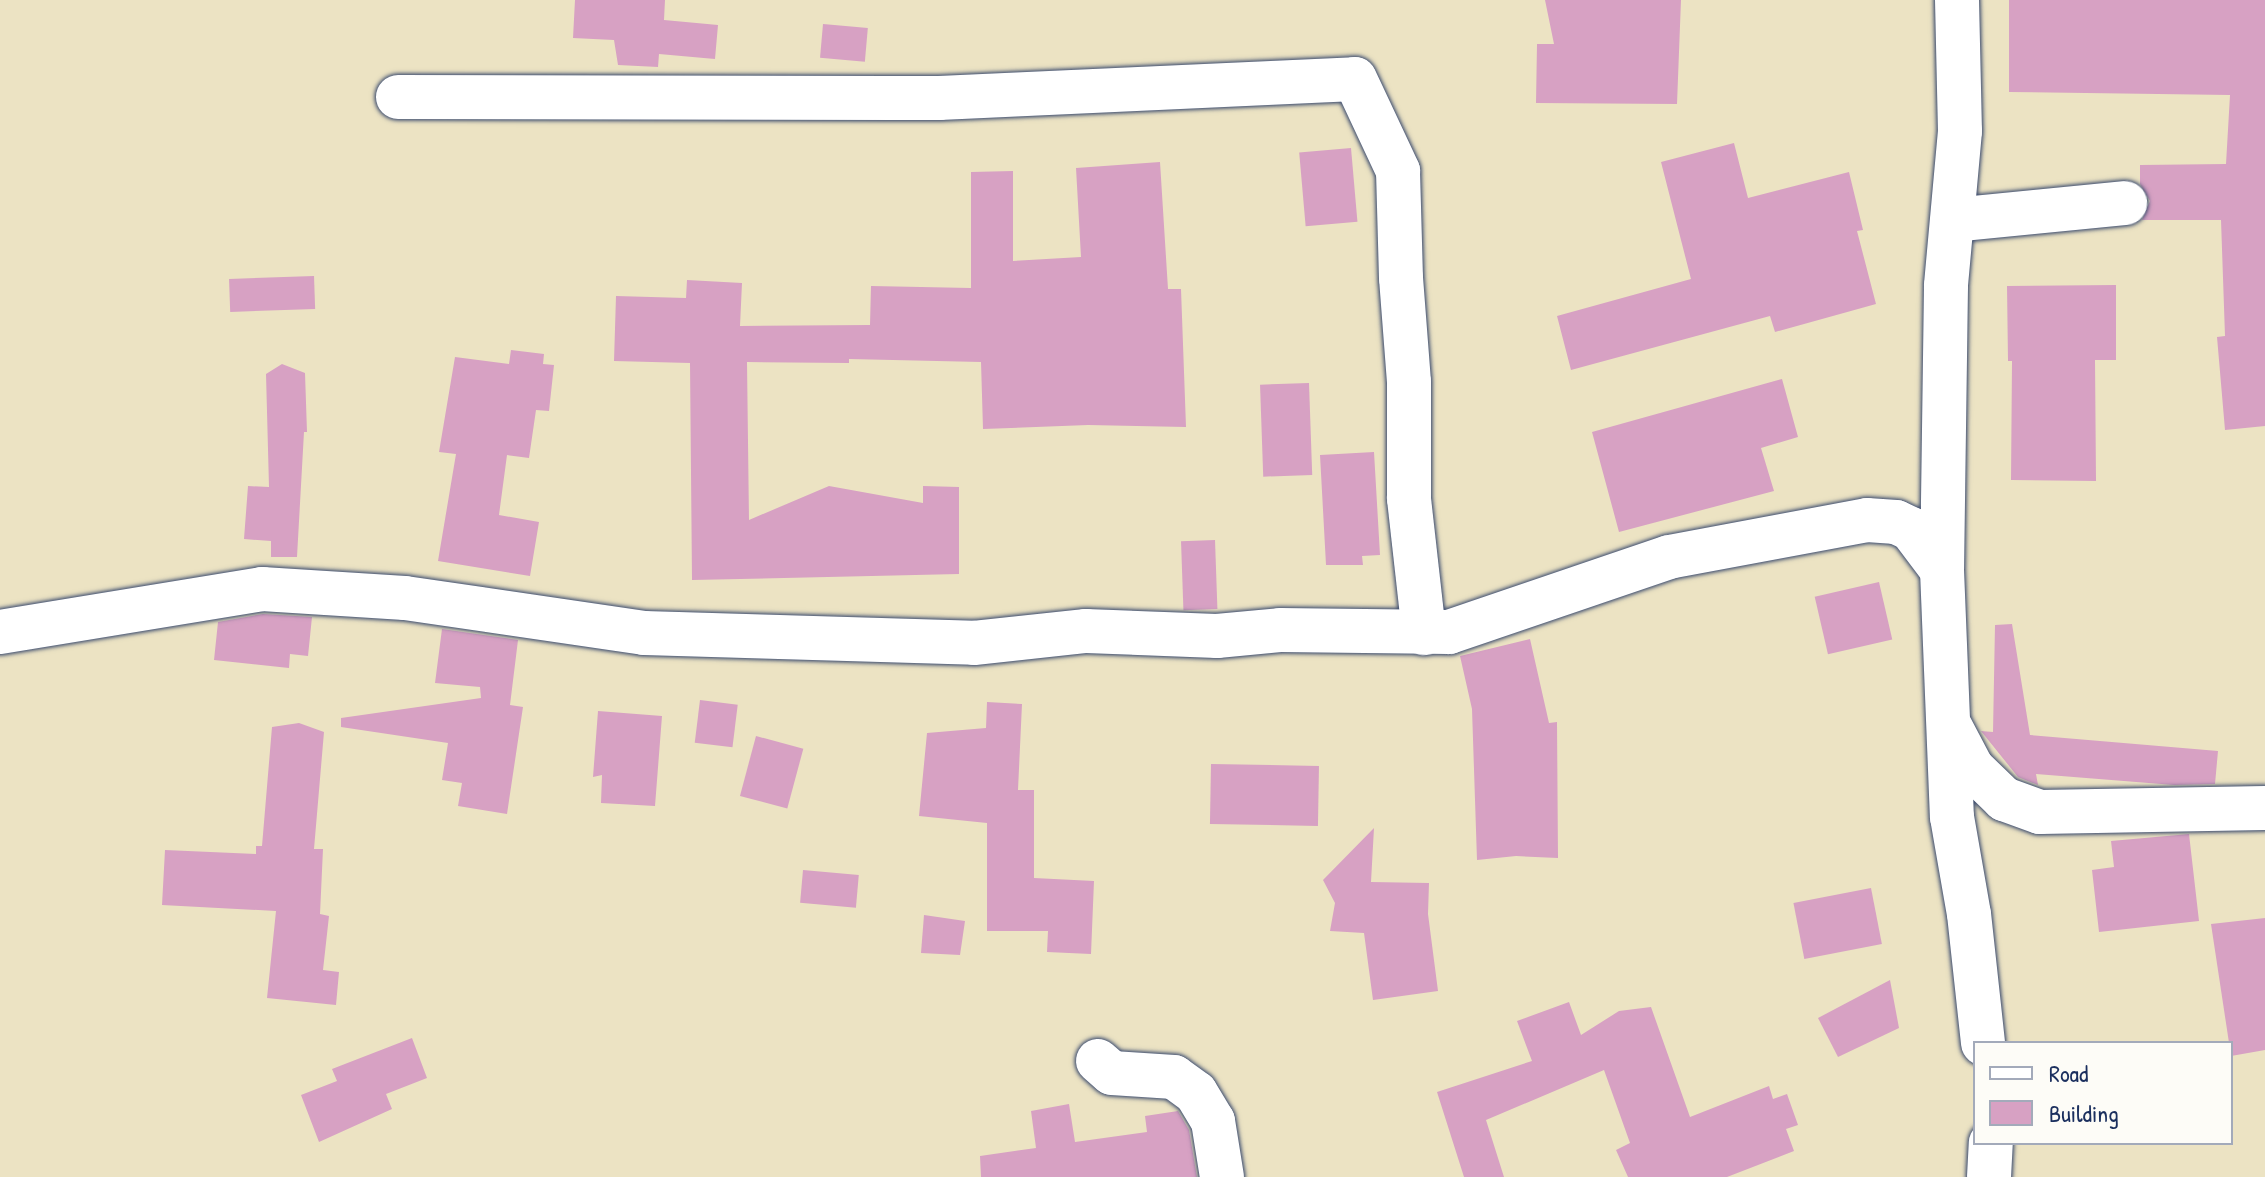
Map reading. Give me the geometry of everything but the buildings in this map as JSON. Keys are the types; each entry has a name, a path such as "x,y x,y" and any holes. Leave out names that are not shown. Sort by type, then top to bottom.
{"street":[{"path":"1957,0 1960,131 1946,286 1942,570 1952,817 1969,914 1983,1041"},
{"path":"398,97 939,98 1355,79 1398,171 1401,278 1409,382 1409,499 1424,633"},
{"path":"1953,220 2125,203"},
{"path":"0,632 262,589 405,598 644,633 974,643 1086,631 1217,636 1280,630 1449,632 1669,557 1867,520 1896,522 1911,529 1942,570"},
{"path":"1949,722 1972,768 2004,799 2040,812 2265,808"},
{"path":"1098,1061 1112,1073 1174,1077 1196,1093 1213,1121 1222,1177"},
{"path":"1989,1177 1991,1145"}]}
